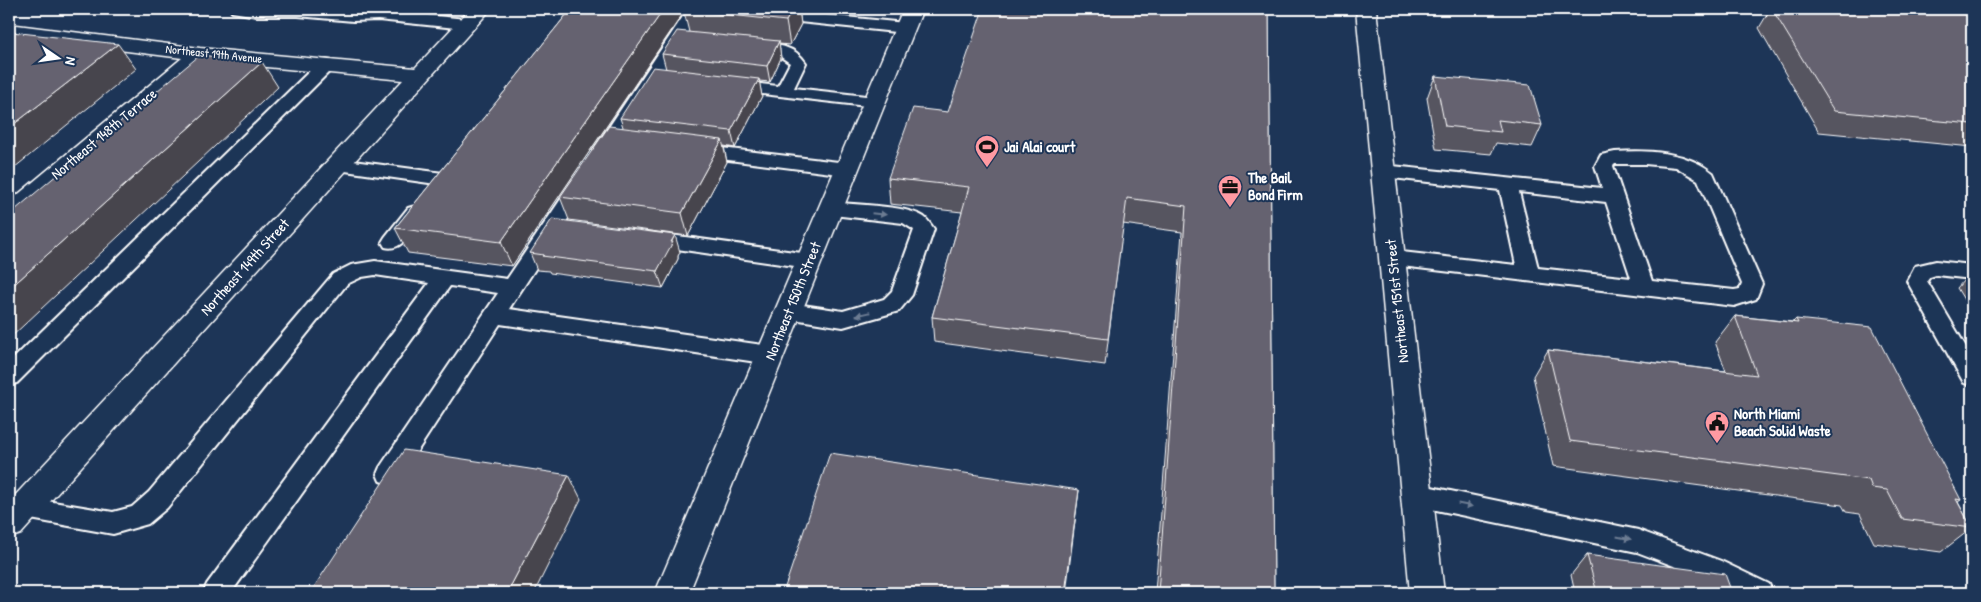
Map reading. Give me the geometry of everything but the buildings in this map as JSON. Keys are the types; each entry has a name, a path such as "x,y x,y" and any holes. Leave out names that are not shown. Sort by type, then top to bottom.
{"street":[{"name":"Northeast 151st Street","path":"1366,9 1427,593"},
{"name":"Northeast 149th Street","path":"16,516 473,16"},
{"name":"Northeast 150th Street","path":"672,593 909,18"},
{"name":"Northeast 19th Avenue","path":"11,32 200,54 420,75"},
{"name":"Northeast 148th Terrace","path":"9,215 200,54"}],"lane":[{"path":"238,9 257,11 299,10 353,16 381,12 473,16"},
{"path":"380,487 512,287 562,227 619,142 684,41 696,9"},
{"path":"723,9 909,18"},
{"path":"740,47 786,51 795,56 798,62 783,92"},
{"path":"9,377 326,65"},
{"path":"717,84 875,102"},
{"path":"679,149 847,169"},
{"path":"1393,258 1734,298 1749,294 1752,284 1706,177 1696,168 1682,163 1620,156 1608,159 1604,166 1644,287"},
{"path":"392,242 455,163"},
{"path":"338,165 433,190"},
{"path":"1383,171 1614,196"},
{"path":"1508,185 1529,275"},
{"path":"789,311 842,319 891,305 901,295 924,229 918,222 907,217 831,209"},
{"path":"632,237 809,261"},
{"path":"16,516 113,523 139,516 158,500 340,279 358,270 375,268 512,287"},
{"path":"1972,272 1936,268 1922,271 1916,281 1972,377"},
{"path":"216,593 444,278"},
{"path":"494,316 770,355"},
{"path":"1417,495 1638,541 1712,569 1760,593"}],"place":[{"name":"Jai Alai court","path":"987,168"},
{"name":"The Bail Bond Firm","path":"1230,208"},
{"name":"North Miami Beach Solid Waste","path":"1717,444"}]}
